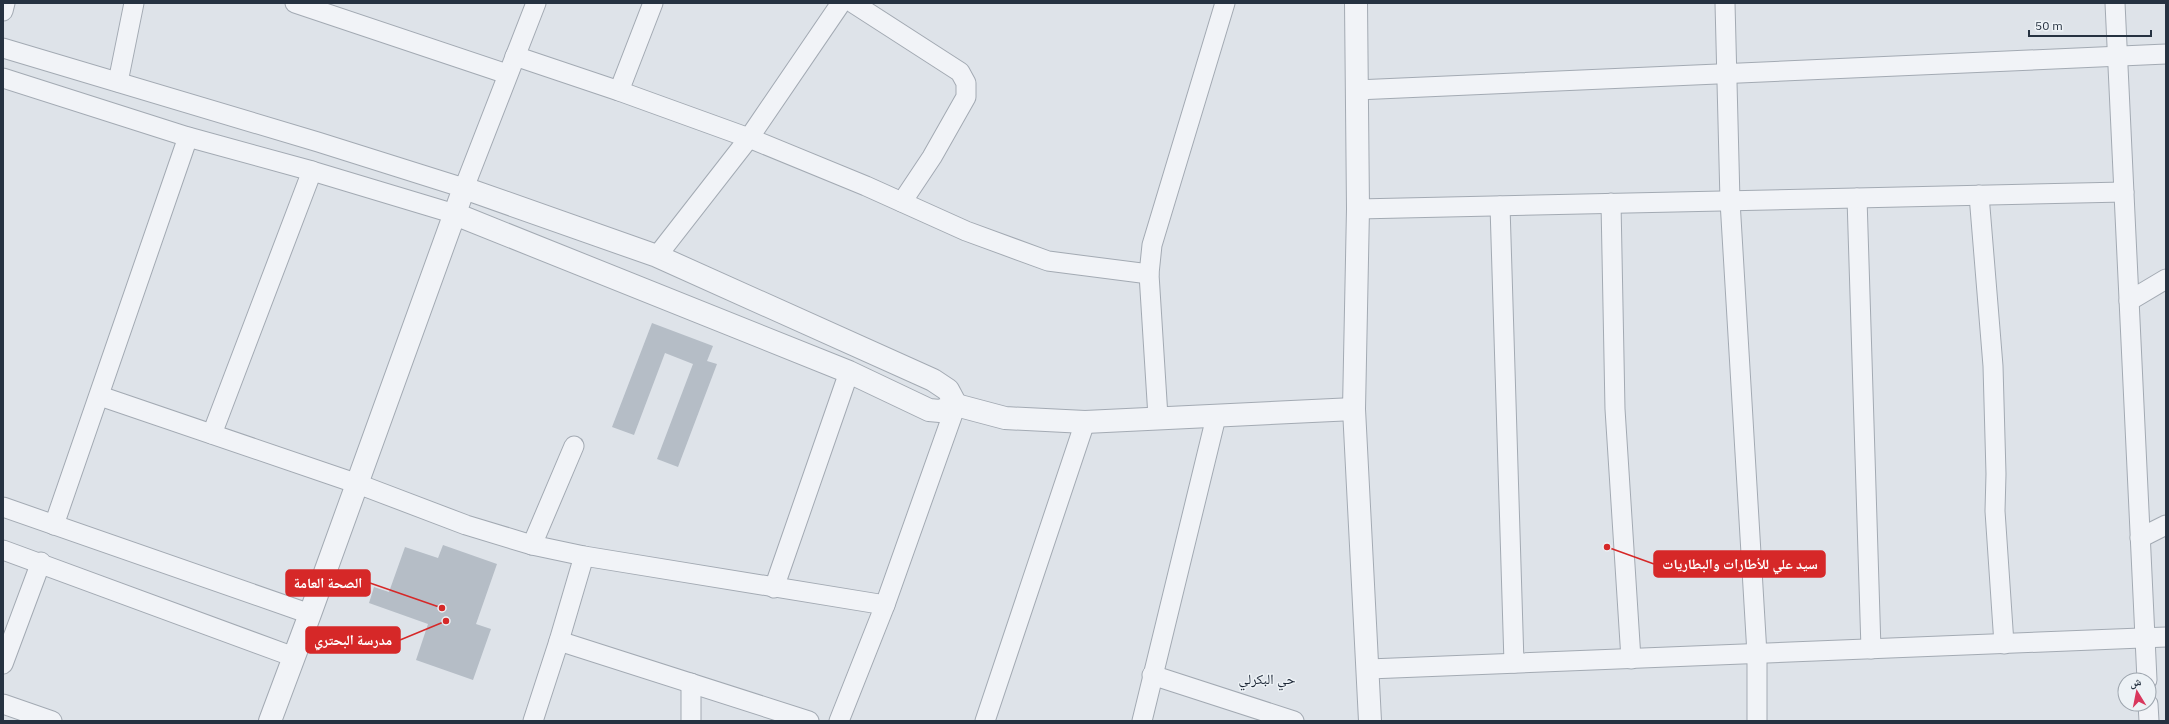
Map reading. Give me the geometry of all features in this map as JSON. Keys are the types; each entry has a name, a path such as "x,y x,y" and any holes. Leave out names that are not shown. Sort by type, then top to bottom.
{"street":[{"path":"3,11 5,3"},
{"path":"118,82 134,3"},
{"path":"295,3 507,74"},
{"path":"270,721 358,484 464,188 507,74 536,3"},
{"path":"619,91 653,3"},
{"path":"1158,417 1149,274 1152,244 1225,3"},
{"path":"1356,3 1358,209 1354,409 1369,669 1370,721"},
{"path":"1725,3 1730,201 1757,654 1757,721"},
{"path":"2116,3 2147,672"},
{"path":"657,256 749,138 838,4 960,72 966,83 966,97 932,157 902,202"},
{"path":"3,48 318,142 464,188 657,256 933,380 948,390 956,405 885,605 839,721"},
{"path":"1356,90 2166,54"},
{"path":"515,56 619,91 749,138 902,202 966,231 1048,261 1149,274"},
{"path":"3,78 188,137 312,171 455,214 849,372 929,410 940,411 956,405 1005,418 1085,422 1158,417 1216,417 1354,409"},
{"path":"54,525 100,396 188,137"},
{"path":"212,434 312,171"},
{"path":"1358,209 2124,192"},
{"path":"1979,195 1993,366 1996,474 1995,511 2004,644"},
{"path":"1857,198 1871,649"},
{"path":"1611,203 1615,409 1631,659"},
{"path":"1500,206 1514,663"},
{"path":"2129,301 2166,279"},
{"path":"774,588 849,372"},
{"path":"100,396 358,484 466,525 532,544 584,556 885,605"},
{"path":"1142,721 1216,417"},
{"path":"985,721 1085,422"},
{"path":"532,544 574,446"},
{"path":"3,507 310,614"},
{"path":"2140,538 2166,525"},
{"path":"3,550 41,562 294,657"},
{"path":"532,721 559,641 584,556"},
{"path":"3,664 41,562"},
{"path":"1369,669 2166,638"},
{"path":"559,641 809,721"},
{"path":"1152,675 1294,721"},
{"path":"691,683 691,721"},
{"path":"3,704 52,721"}],"building":[{"path":"652,323 713,346 707,361 717,364 678,467 657,459 693,364 665,353 634,435 612,427"},
{"path":"443,545 497,564 476,624 491,629 473,680 416,660 428,624 369,603 374,587 389,592 405,547 438,558"}],"place":[{"name":"سيد علي للأطارات والبطاريات","path":"1607,547"},
{"name":"الصحة العامة","path":"442,608"},
{"name":"مدرسة البحتري","path":"446,621"}],"district":[{"name":"حي البكرلي","path":"1267,679"}]}
